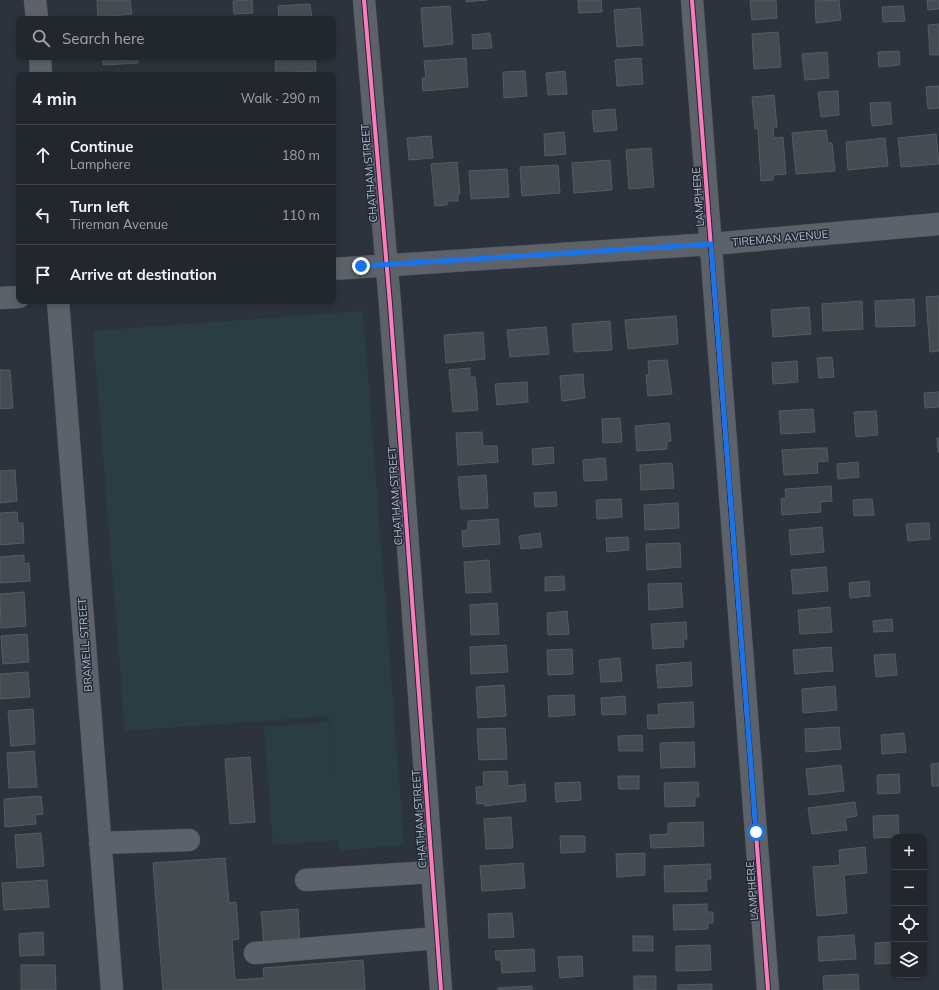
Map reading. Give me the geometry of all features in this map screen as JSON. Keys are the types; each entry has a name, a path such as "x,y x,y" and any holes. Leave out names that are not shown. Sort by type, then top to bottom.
{"street":[{"path":"35,0 37,16"},
{"name":"CHATHAM STREET","path":"364,0 386,264 441,990"},
{"name":"LAMPHERE","path":"692,0 768,990"},
{"path":"40,60 41,72"},
{"name":"TIREMAN AVENUE","path":"336,269 386,264 711,244 939,224"},
{"path":"0,298 16,297"},
{"name":"BRAMELL STREET","path":"58,304 112,990"},
{"path":"100,843 189,840"},
{"path":"306,880 432,872"},
{"path":"255,953 437,938"}],"green space":[{"path":"363,311 404,845 339,851 338,840 273,845 264,727 329,722 334,782 329,716 125,731 93,331"}],"building":[{"path":"97,0 130,0 132,14 98,16"},
{"path":"252,0 253,13 234,14 233,1"},
{"path":"466,0 487,0 466,2"},
{"path":"578,0 601,0 602,12 579,13"},
{"path":"750,0 776,0 777,18 752,20"},
{"path":"839,0 841,20 816,23 815,1"},
{"path":"927,0 939,0 939,9 928,10"},
{"path":"310,4 312,16 279,16 278,6"},
{"path":"450,6 453,44 424,47 421,8"},
{"path":"903,6 905,21 883,22 882,7"},
{"path":"640,8 643,45 617,47 614,10"},
{"path":"939,24 939,55 930,55 928,25"},
{"path":"778,32 781,67 754,69 752,34"},
{"path":"490,33 492,48 473,49 472,35"},
{"path":"899,51 900,65 879,67 878,52"},
{"path":"827,52 829,78 805,80 802,54"},
{"path":"466,58 468,87 423,91 422,78 426,78 424,61"},
{"path":"641,58 643,84 617,86 615,60"},
{"path":"103,60 138,60 138,63 103,65"},
{"path":"275,60 315,60 316,71 276,72"},
{"path":"525,71 527,96 504,98 503,72"},
{"path":"565,71 567,94 548,95 546,73"},
{"path":"939,86 939,108 928,109 926,87"},
{"path":"838,91 839,115 821,117 818,92"},
{"path":"774,95 777,127 773,127 774,138 783,137 786,174 773,175 773,180 761,181 758,129 755,129 752,97"},
{"path":"890,102 892,124 872,126 870,103"},
{"path":"615,109 617,130 594,132 592,111"},
{"path":"826,130 828,143 832,143 835,171 796,174 792,133"},
{"path":"564,132 566,154 545,156 544,134"},
{"path":"936,134 939,164 901,167 898,138"},
{"path":"431,136 433,158 409,160 407,138"},
{"path":"885,138 888,166 848,170 846,142"},
{"path":"651,148 654,187 629,189 626,150"},
{"path":"610,160 612,190 574,193 572,163"},
{"path":"457,162 460,194 458,194 458,201 447,201 447,205 435,206 431,164"},
{"path":"558,165 560,193 522,196 520,167"},
{"path":"507,169 509,197 471,199 469,171"},
{"path":"939,296 939,351 930,352 926,297"},
{"path":"914,299 915,326 876,327 875,301"},
{"path":"862,301 863,329 823,331 822,304"},
{"path":"809,307 811,334 773,337 771,310"},
{"path":"676,316 678,344 628,349 625,320"},
{"path":"610,321 612,350 574,352 572,324"},
{"path":"546,327 549,354 510,357 507,330"},
{"path":"483,332 485,359 446,363 444,335"},
{"path":"832,357 834,377 819,378 817,358"},
{"path":"667,360 672,394 648,396 646,375 649,374 648,361"},
{"path":"797,361 798,382 773,384 772,363"},
{"path":"470,368 470,377 475,377 478,410 453,412 449,370"},
{"path":"0,370 10,370 13,408 0,409"},
{"path":"583,374 585,398 562,401 560,376"},
{"path":"527,382 528,402 497,405 495,384"},
{"path":"939,392 939,407 925,408 924,393"},
{"path":"813,409 815,432 781,434 779,411"},
{"path":"876,411 878,435 856,437 854,412"},
{"path":"620,418 622,442 603,443 602,419"},
{"path":"669,423 671,441 667,442 667,449 637,451 635,426"},
{"path":"482,432 483,446 497,446 498,462 458,465 456,433"},
{"path":"937,438 939,438 939,452 938,452"},
{"path":"553,447 554,463 533,465 532,449"},
{"path":"827,448 828,461 817,462 818,473 784,475 782,450"},
{"path":"605,458 607,480 584,481 583,460"},
{"path":"858,462 859,477 838,479 837,464"},
{"path":"672,463 674,488 641,490 640,465"},
{"path":"15,470 17,501 0,503 0,471"},
{"path":"486,475 488,508 461,509 458,477"},
{"path":"831,486 832,501 820,502 821,512 782,515 781,499 786,498 785,489"},
{"path":"556,492 557,506 535,507 534,493"},
{"path":"621,499 622,517 597,519 596,500"},
{"path":"872,499 874,515 854,516 853,500"},
{"path":"678,503 679,528 645,530 644,505"},
{"path":"17,512 18,523 23,523 24,543 0,545 0,513"},
{"path":"498,519 500,544 463,547 462,531 468,530 468,521"},
{"path":"929,523 930,539 908,541 906,524"},
{"path":"822,527 824,552 791,555 789,530"},
{"path":"540,533 542,547 521,549 519,536"},
{"path":"628,537 629,550 607,552 606,538"},
{"path":"680,543 681,567 647,570 646,544"},
{"path":"24,555 24,564 29,563 30,581 0,583 0,557"},
{"path":"489,560 491,592 466,593 464,562"},
{"path":"826,567 828,591 793,594 791,570"},
{"path":"564,576 565,590 545,591 545,577"},
{"path":"869,581 870,596 850,598 849,583"},
{"path":"681,583 683,607 649,610 648,584"},
{"path":"24,592 26,626 1,628 0,594"},
{"path":"497,603 499,634 471,635 470,605"},
{"path":"830,607 832,632 800,634 798,610"},
{"path":"567,611 569,634 548,635 547,613"},
{"path":"892,619 893,631 874,632 873,621"},
{"path":"686,622 687,639 683,639 684,647 653,649 651,624"},
{"path":"27,634 29,662 3,664 1,636"},
{"path":"506,645 508,672 471,674 470,647"},
{"path":"831,647 833,671 795,674 793,650"},
{"path":"572,649 573,674 548,675 547,650"},
{"path":"895,654 897,675 876,677 874,655"},
{"path":"620,658 622,681 601,682 599,660"},
{"path":"691,662 692,686 658,688 656,665"},
{"path":"28,672 30,697 0,699 0,674"},
{"path":"504,685 506,716 478,718 476,687"},
{"path":"835,686 837,710 803,713 802,689"},
{"path":"574,695 575,715 549,717 548,696"},
{"path":"625,696 626,714 602,715 601,698"},
{"path":"693,702 694,727 648,729 647,715 659,715 658,704"},
{"path":"33,709 35,744 11,746 8,711"},
{"path":"839,727 841,749 806,752 805,729"},
{"path":"505,728 507,759 479,760 477,729"},
{"path":"904,733 906,752 882,754 881,735"},
{"path":"642,735 643,751 619,751 618,736"},
{"path":"694,742 695,767 661,768 660,743"},
{"path":"34,751 37,787 9,788 7,753"},
{"path":"250,757 255,822 230,824 225,759"},
{"path":"939,763 939,786 932,786 931,764"},
{"path":"841,765 844,791 809,795 806,769"},
{"path":"507,771 508,786 525,784 526,801 485,806 484,803 477,804 476,787 484,787 483,772"},
{"path":"899,774 900,793 878,794 877,775"},
{"path":"618,776 639,776 639,789 619,789"},
{"path":"580,782 581,800 556,802 555,783"},
{"path":"698,782 699,797 695,797 695,806 665,807 664,783"},
{"path":"41,796 43,814 35,815 36,824 5,827 4,799"},
{"path":"855,802 857,816 845,818 847,830 812,834 808,808"},
{"path":"898,815 899,834 891,834 891,837 874,838 873,816"},
{"path":"511,817 513,848 486,849 484,819"},
{"path":"703,822 704,846 651,848 650,835 668,834 668,823"},
{"path":"41,833 44,866 17,868 15,835"},
{"path":"560,836 585,836 585,852 561,853"},
{"path":"865,847 867,873 844,875 847,913 817,916 813,867 840,865 839,850"},
{"path":"645,853 645,875 617,877 616,854"},
{"path":"225,858 229,903 236,902 239,939 232,940 235,980 264,978 263,968 363,960 365,990 163,990 153,863"},
{"path":"523,863 525,888 482,891 480,866"},
{"path":"710,864 711,879 706,879 707,891 665,892 664,866"},
{"path":"47,880 49,907 4,910 2,883"},
{"path":"707,904 707,912 713,912 713,923 708,923 708,929 674,930 673,905"},
{"path":"298,909 300,943 264,946 261,912"},
{"path":"512,913 514,937 489,938 488,914"},
{"path":"43,932 44,955 20,956 19,934"},
{"path":"854,935 856,959 819,961 818,937"},
{"path":"633,936 653,936 653,951 633,951"},
{"path":"891,942 891,963 875,964 875,943"},
{"path":"710,945 711,970 676,971 676,946"},
{"path":"534,949 535,971 502,973 501,960 496,960 495,951"},
{"path":"582,956 583,976 560,978 558,957"},
{"path":"21,965 55,965 56,990 21,990"},
{"path":"858,974 859,990 824,990 823,976"},
{"path":"634,976 656,976 656,990 634,990"},
{"path":"712,984 712,990 678,990 678,985"},
{"path":"532,986 532,990 498,990 498,988"}],"cycle path":[{"path":"364,0 390,304 441,990"},
{"path":"692,0 768,990"}],"route":[{"path":"361,266 711,244 756,832"}]}
